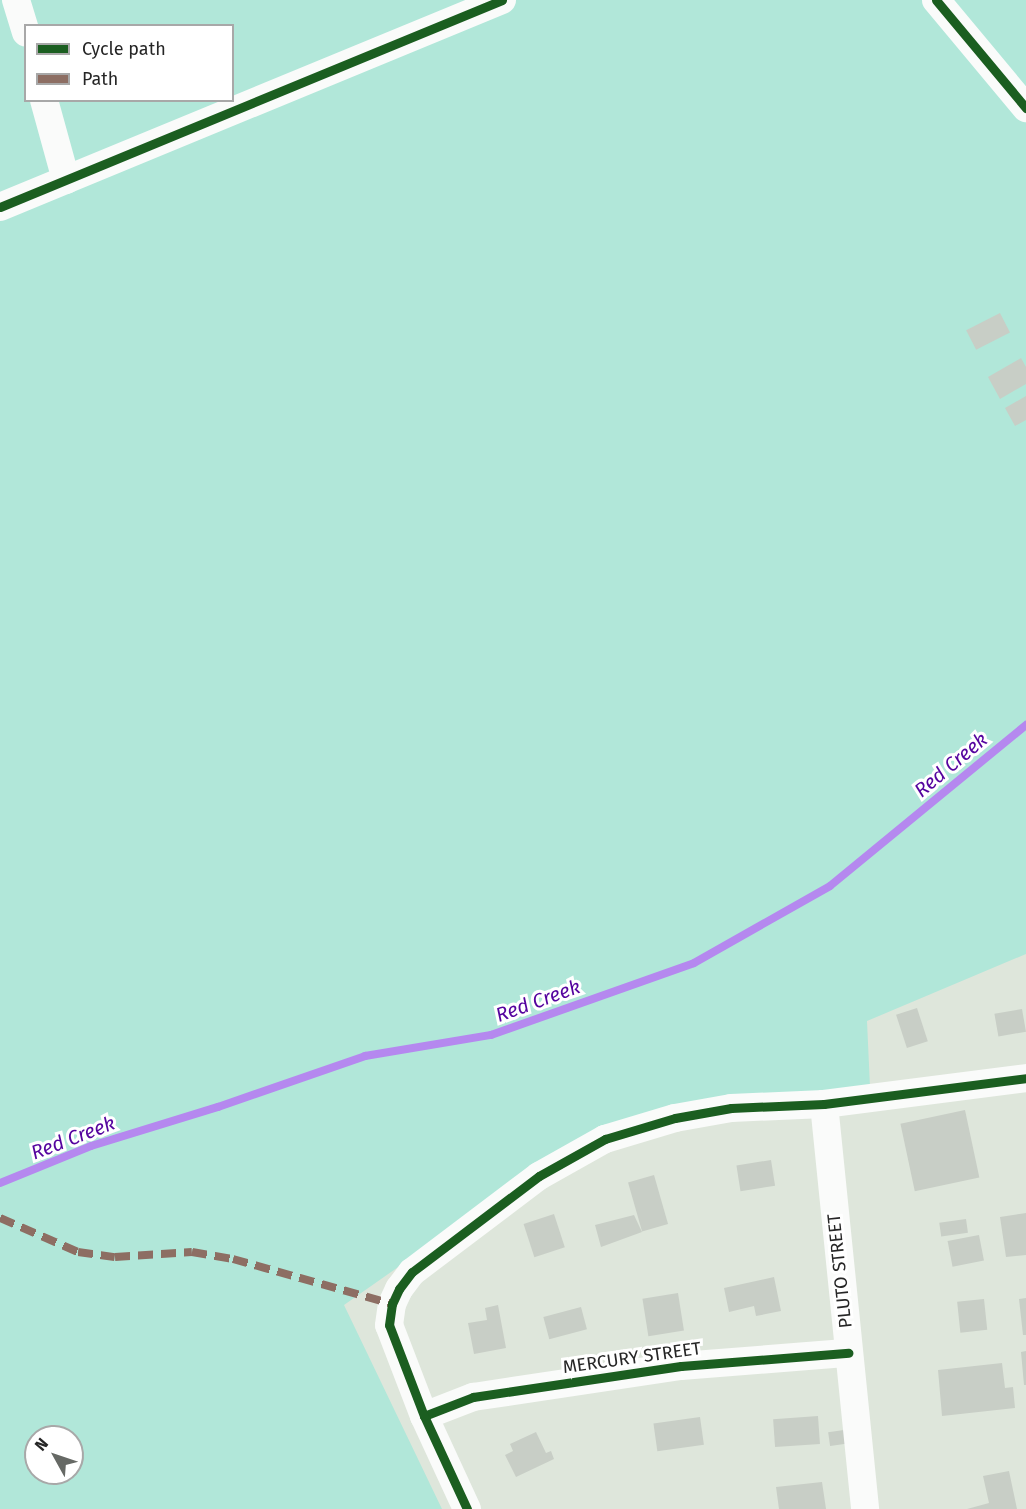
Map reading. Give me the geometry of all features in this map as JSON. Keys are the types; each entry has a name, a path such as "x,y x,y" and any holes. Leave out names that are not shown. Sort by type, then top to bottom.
{"street":[{"path":"16,0 24,26"},
{"path":"0,207 502,0"},
{"path":"936,0 1026,108"},
{"path":"45,102 66,180"},
{"path":"467,1509 423,1416 389,1325 392,1304 399,1289 412,1272 539,1176 605,1139 675,1118 731,1108 824,1104 1026,1078"},
{"name":"PLUTO STREET","path":"824,1104 865,1509"},
{"name":"MERCURY STREET","path":"423,1416 485,1395 681,1366 848,1353"}],"shaded area":[{"path":"0,0 1026,0 1026,954 867,1021 870,1087 648,1115 528,1176 344,1305 442,1509 0,1509"}],"building":[{"path":"1000,313 1010,333 976,350 966,330"},
{"path":"1021,358 1026,367 1026,384 1000,399 988,377"},
{"path":"1026,396 1026,420 1015,426 1005,408"},
{"path":"917,1008 928,1041 907,1048 896,1015"},
{"path":"1022,1009 1026,1032 998,1037 994,1014"},
{"path":"965,1110 979,1177 915,1191 900,1124"},
{"path":"771,1160 775,1186 740,1191 736,1165"},
{"path":"654,1175 668,1224 642,1231 628,1182"},
{"path":"1026,1213 1026,1255 1006,1257 1000,1217"},
{"path":"554,1214 565,1247 534,1257 524,1224"},
{"path":"634,1215 642,1232 601,1247 595,1225"},
{"path":"966,1219 968,1233 941,1237 939,1223"},
{"path":"979,1235 984,1261 953,1267 948,1241"},
{"path":"774,1277 781,1311 756,1316 754,1306 729,1312 724,1288"},
{"path":"678,1293 684,1331 648,1336 642,1299"},
{"path":"1026,1298 1026,1335 1023,1335 1019,1299"},
{"path":"984,1299 987,1330 960,1333 957,1302"},
{"path":"498,1305 506,1348 474,1354 468,1323 487,1320 485,1308"},
{"path":"581,1307 587,1329 549,1339 543,1317"},
{"path":"1026,1351 1026,1385 1024,1385 1021,1352"},
{"path":"1002,1363 1005,1388 1013,1387 1015,1408 942,1416 938,1370"},
{"path":"818,1416 820,1444 775,1447 773,1419"},
{"path":"700,1417 704,1445 657,1451 653,1424"},
{"path":"844,1430 846,1444 830,1446 828,1432"},
{"path":"536,1432 546,1453 551,1451 554,1459 516,1477 505,1455 513,1451 510,1444"},
{"path":"1009,1471 1017,1509 967,1509 989,1503 983,1476"},
{"path":"822,1482 826,1509 779,1509 776,1487"}],"waterway":[{"name":"Red Creek","path":"0,1183 91,1146 218,1107 365,1056 491,1035 694,963 830,886 1026,725"}],"marked path":[{"path":"0,1218 78,1252 115,1257 192,1252 233,1259 392,1304"}],"cycle path":[{"path":"0,207 502,0"},
{"path":"936,0 1026,108"},
{"path":"467,1509 424,1416 389,1325 392,1304 399,1289 412,1272 539,1176 605,1139 675,1118 731,1108 824,1104 1026,1078"},
{"path":"424,1416 473,1397 681,1366 848,1353"}]}
